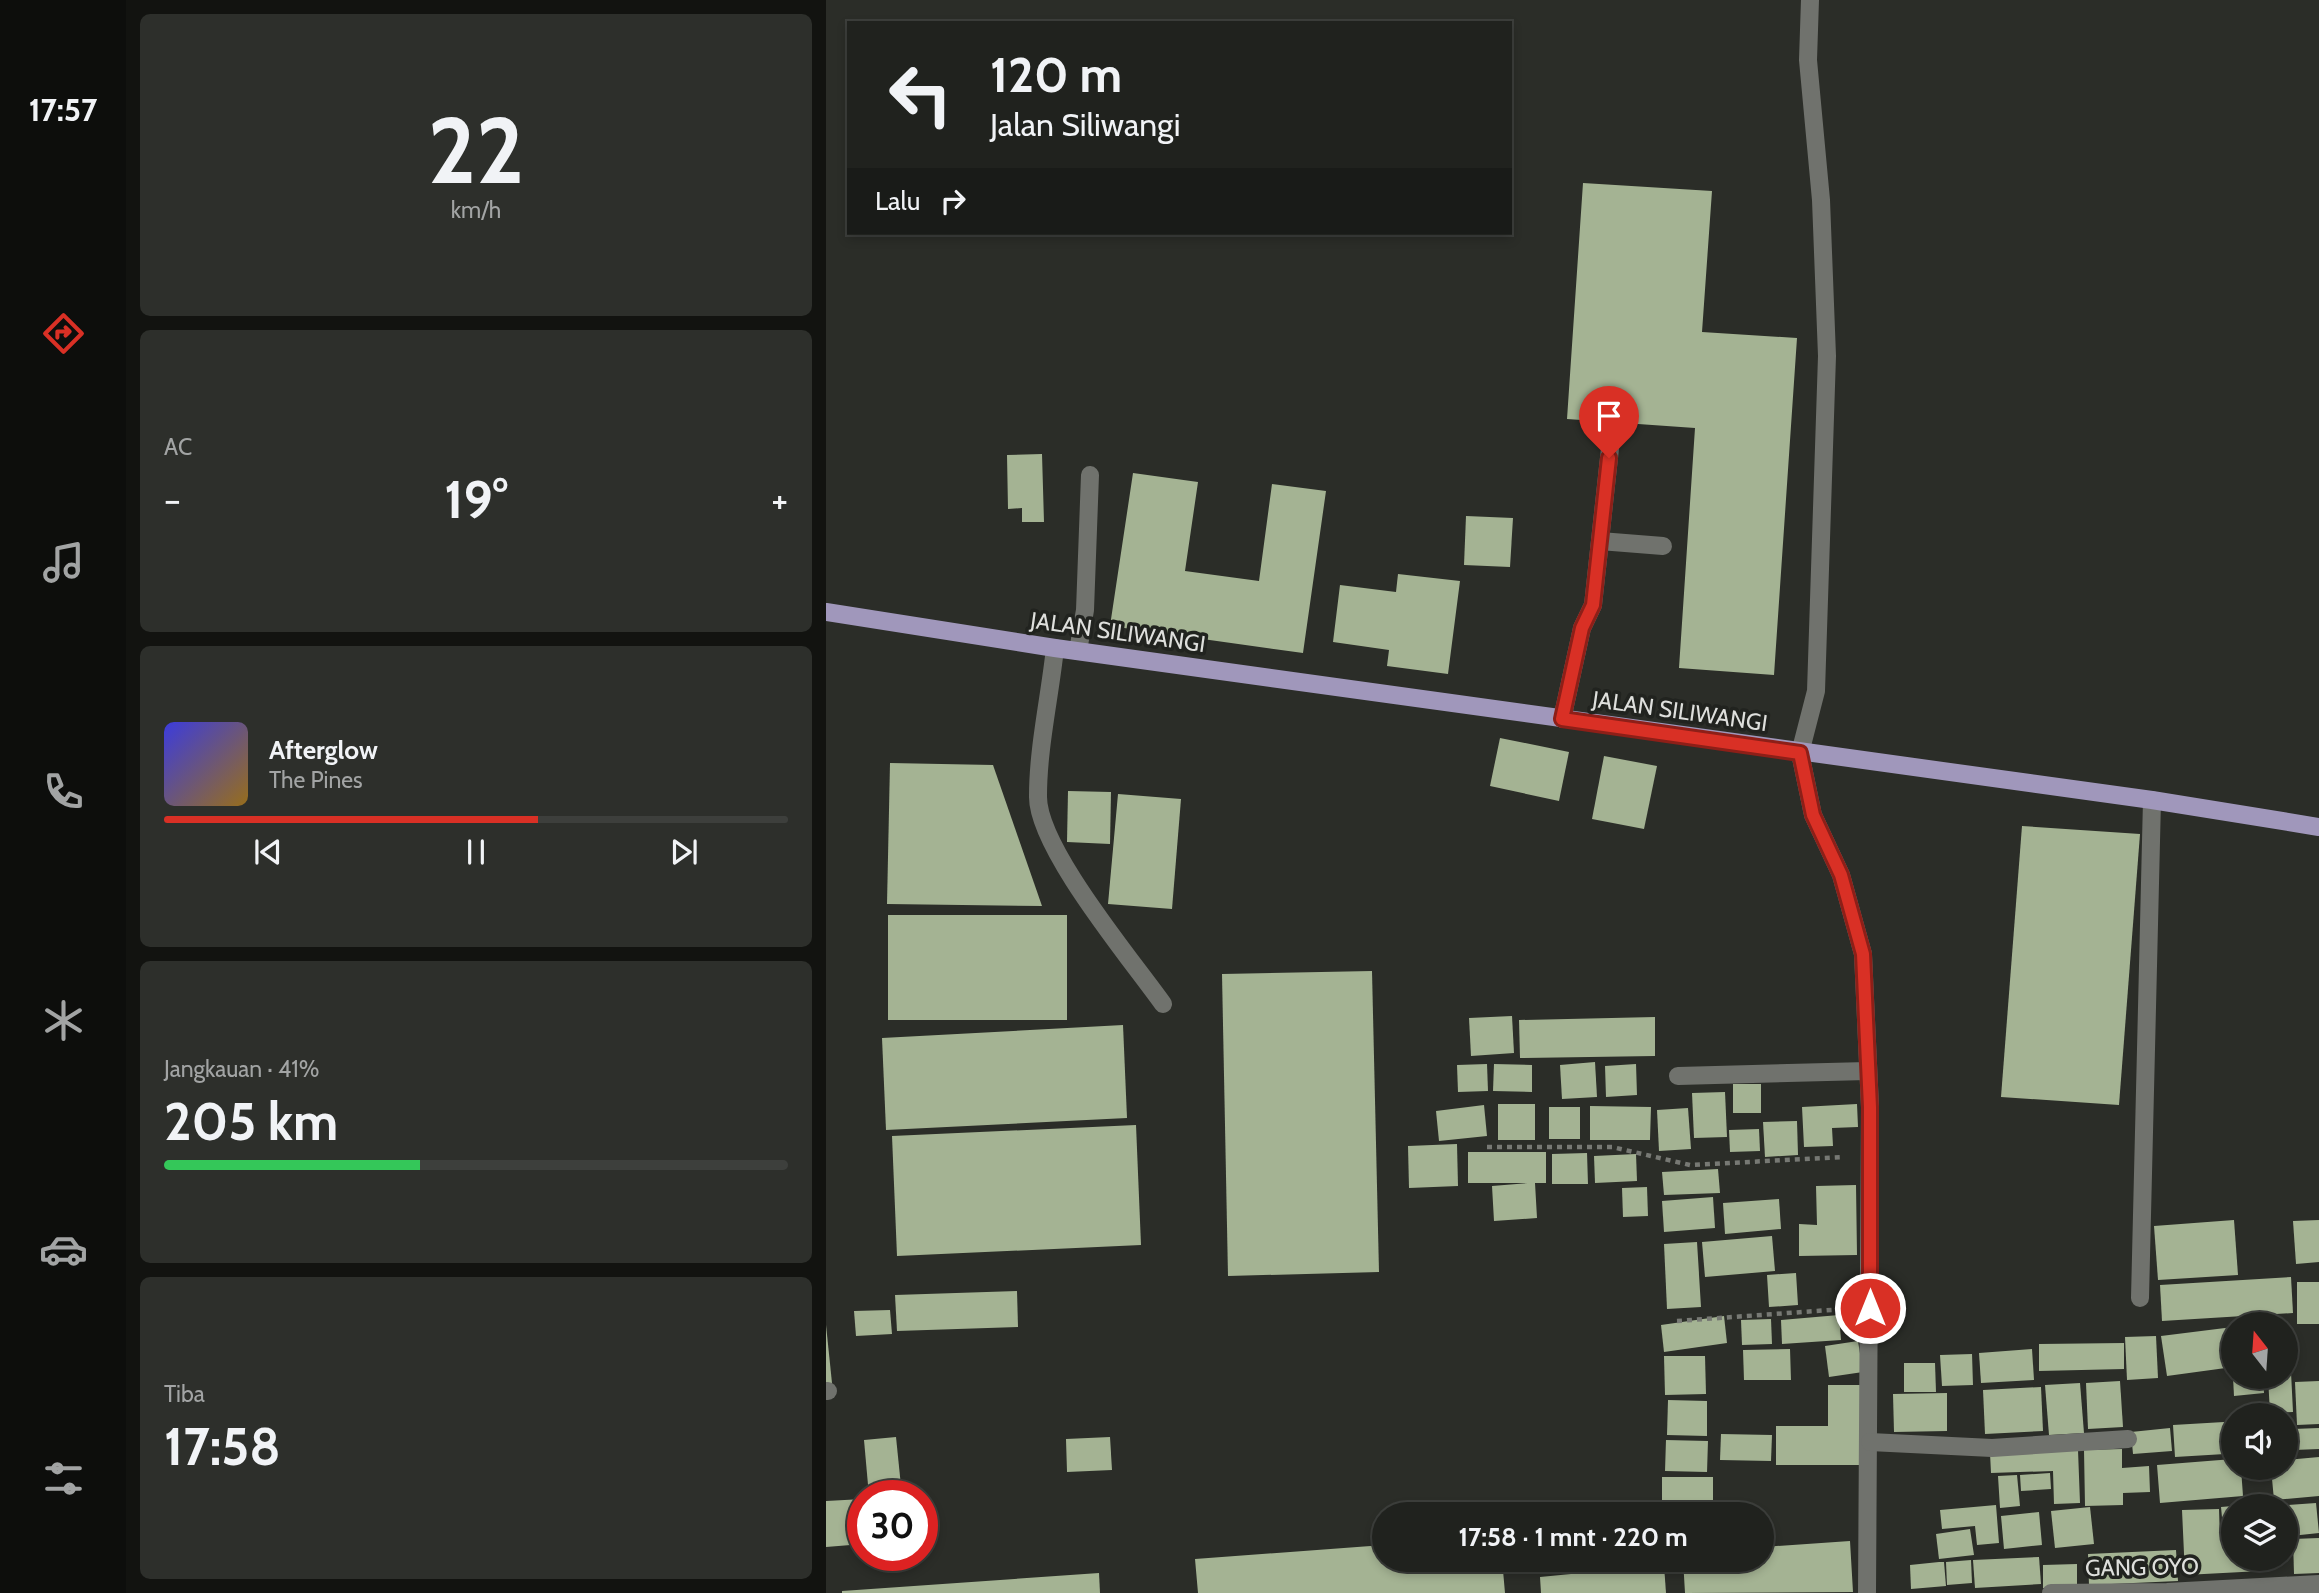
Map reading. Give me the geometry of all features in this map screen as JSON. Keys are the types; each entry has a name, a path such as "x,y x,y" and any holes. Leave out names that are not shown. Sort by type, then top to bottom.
{"main road":[{"name":"JALAN SILIWANGI","path":"826,612 1055,648 2152,800 2319,827"}],"street":[{"path":"1810,0 1808,60 1821,200 1827,356 1816,691 1800,753 1813,815 1841,875 1863,954 1870,1155 1867,1593"},
{"path":"1562,719 1582,628 1593,605 1612,430"},
{"path":"1078,651 1085,610 1090,475"},
{"path":"1600,541 1663,546"},
{"path":"1055,648 1038,798 1046,832 1062,862 1163,1004"},
{"path":"2140,1298 2152,800"},
{"path":"1678,1076 1867,1071"},
{"path":"1870,1442 1992,1448 2128,1439"},
{"name":"GANG OYO","path":"2051,1593 2167,1592 2319,1584"}],"path":[{"path":"1487,1147 1612,1147 1690,1165 1870,1155"},
{"path":"1677,1321 1870,1308"}],"building":[{"path":"1583,183 1712,191 1702,332 1797,338 1774,675 1679,668 1695,428 1567,419"},
{"path":"1042,454 1044,522 1022,522 1022,508 1008,509 1007,455"},
{"path":"1133,473 1198,482 1185,571 1259,581 1272,484 1326,491 1303,653 1110,626"},
{"path":"1466,516 1513,518 1510,567 1464,565"},
{"path":"1398,574 1460,581 1448,674 1387,666 1389,650 1333,642 1340,585 1396,592"},
{"path":"1500,738 1569,752 1559,801 1490,786"},
{"path":"1604,756 1657,766 1644,829 1592,819"},
{"path":"890,763 993,765 1042,906 887,904"},
{"path":"1068,791 1111,792 1110,844 1067,842"},
{"path":"1118,794 1181,799 1172,909 1108,904"},
{"path":"2022,826 2140,834 2119,1105 2001,1097"},
{"path":"888,915 1067,915 1067,1020 888,1020"},
{"path":"1372,971 1379,1272 1228,1276 1222,974"},
{"path":"1512,1016 1514,1053 1471,1056 1469,1018"},
{"path":"1655,1017 1655,1056 1520,1058 1519,1020"},
{"path":"1123,1025 1127,1118 886,1130 882,1038"},
{"path":"1595,1062 1597,1097 1562,1099 1560,1065"},
{"path":"1487,1064 1488,1091 1458,1092 1457,1065"},
{"path":"1494,1064 1532,1065 1532,1092 1493,1091"},
{"path":"1636,1064 1637,1095 1606,1097 1605,1066"},
{"path":"1733,1084 1761,1084 1761,1113 1733,1113"},
{"path":"1725,1092 1727,1137 1694,1138 1692,1093"},
{"path":"1498,1104 1535,1104 1535,1140 1498,1140"},
{"path":"1857,1104 1858,1127 1832,1128 1833,1146 1804,1147 1802,1107"},
{"path":"1484,1105 1487,1136 1439,1141 1436,1111"},
{"path":"1590,1106 1651,1107 1650,1140 1590,1140"},
{"path":"1549,1107 1580,1107 1580,1139 1549,1139"},
{"path":"1688,1108 1691,1149 1659,1151 1657,1110"},
{"path":"1797,1121 1798,1155 1765,1157 1763,1122"},
{"path":"1136,1125 1141,1245 897,1256 892,1136"},
{"path":"1759,1129 1760,1151 1730,1152 1729,1130"},
{"path":"1457,1144 1458,1186 1409,1188 1408,1146"},
{"path":"1468,1152 1546,1152 1546,1183 1535,1183 1537,1218 1494,1221 1492,1186 1528,1183 1468,1183"},
{"path":"1587,1153 1588,1184 1552,1184 1552,1154"},
{"path":"1636,1154 1637,1181 1595,1183 1594,1156"},
{"path":"1718,1169 1720,1193 1664,1195 1662,1172"},
{"path":"1856,1185 1857,1255 1799,1256 1799,1224 1817,1225 1816,1186"},
{"path":"1647,1187 1648,1216 1623,1217 1622,1188"},
{"path":"1713,1197 1715,1228 1664,1232 1662,1201"},
{"path":"1779,1199 1781,1229 1725,1234 1723,1203"},
{"path":"2234,1220 2238,1275 2158,1280 2154,1226"},
{"path":"2319,1220 2319,1262 2296,1264 2293,1221"},
{"path":"1772,1236 1775,1271 1705,1277 1702,1242"},
{"path":"1697,1242 1701,1307 1667,1309 1664,1244"},
{"path":"1796,1273 1798,1305 1769,1307 1767,1275"},
{"path":"2291,1277 2293,1312 2221,1312 2221,1317 2162,1321 2160,1285"},
{"path":"2297,1282 2319,1282 2319,1324 2298,1324"},
{"path":"1017,1291 1018,1327 897,1331 895,1295"},
{"path":"890,1310 892,1334 856,1336 854,1311"},
{"path":"1839,1315 1841,1340 1782,1344 1781,1320"},
{"path":"1724,1316 1727,1343 1664,1352 1661,1325"},
{"path":"1771,1319 1772,1344 1742,1345 1741,1320"},
{"path":"826,1325 832,1383 826,1383"},
{"path":"2221,1328 2221,1369 2167,1376 2161,1336"},
{"path":"2156,1336 2158,1378 2127,1380 2125,1337"},
{"path":"1858,1341 1863,1372 1829,1377 1825,1346"},
{"path":"2124,1343 2124,1369 2039,1371 2039,1344"},
{"path":"1790,1349 1791,1380 1744,1380 1743,1350"},
{"path":"2032,1349 2034,1380 1981,1383 1979,1353"},
{"path":"1972,1354 1973,1385 1942,1386 1940,1355"},
{"path":"1664,1356 1705,1356 1706,1394 1665,1395"},
{"path":"1904,1363 1935,1363 1936,1392 1904,1392"},
{"path":"2120,1381 2123,1427 2088,1429 2086,1383"},
{"path":"2319,1381 2319,1424 2298,1425 2295,1390 2298,1390 2298,1382"},
{"path":"2080,1383 2084,1433 2049,1435 2045,1385"},
{"path":"1828,1385 1863,1385 1863,1465 1776,1465 1776,1426 1828,1426"},
{"path":"2041,1387 2043,1431 1985,1434 1983,1390"},
{"path":"2234,1390 2264,1390 2264,1393 2234,1396"},
{"path":"2269,1390 2292,1390 2293,1403 2269,1403"},
{"path":"1947,1393 1947,1431 1894,1432 1893,1394"},
{"path":"1668,1400 1707,1401 1707,1436 1667,1435"},
{"path":"2221,1422 2221,1454 2175,1457 2173,1425"},
{"path":"2170,1428 2172,1451 2133,1454 2131,1432"},
{"path":"2319,1428 2319,1449 2298,1450 2298,1429"},
{"path":"1721,1434 1772,1435 1771,1461 1720,1460"},
{"path":"896,1437 900,1480 868,1480 864,1440"},
{"path":"1110,1437 1112,1470 1067,1472 1066,1439"},
{"path":"1666,1440 1708,1441 1707,1472 1665,1471"},
{"path":"2122,1449 2122,1468 2149,1466 2150,1492 2123,1493 2123,1505 2085,1506 2084,1450"},
{"path":"2078,1450 2080,1503 2054,1504 2053,1471 1991,1473 1990,1453"},
{"path":"2319,1457 2319,1496 2298,1498 2298,1494 2273,1494 2272,1480 2298,1480 2298,1459"},
{"path":"2221,1460 2221,1480 2242,1480 2243,1494 2221,1494 2221,1498 2160,1503 2157,1465"},
{"path":"2050,1473 2051,1489 2021,1491 2020,1475"},
{"path":"2017,1475 2020,1506 2000,1508 1998,1476"},
{"path":"1662,1477 1713,1477 1713,1502 1662,1502"},
{"path":"847,1500 847,1545 826,1547 826,1501"},
{"path":"2316,1503 2319,1533 2298,1535 2298,1504"},
{"path":"1996,1505 1999,1543 1977,1545 1975,1526 1942,1529 1940,1510"},
{"path":"2090,1507 2094,1544 2055,1548 2051,1511"},
{"path":"2219,1509 2221,1571 2261,1571 2185,1575 2182,1510"},
{"path":"2039,1512 2042,1545 2004,1549 2001,1516"},
{"path":"1970,1529 1974,1555 1939,1559 1936,1534"},
{"path":"2319,1538 2319,1573 2294,1574 2294,1571 2298,1571 2298,1539"},
{"path":"1850,1541 1853,1592 1685,1593 1684,1572 1774,1572 1774,1546"},
{"path":"1372,1546 1372,1572 1503,1572 1505,1593 1198,1593 1195,1559"},
{"path":"2176,1550 2178,1581 2089,1585 2088,1554"},
{"path":"2039,1557 2041,1584 1975,1588 1973,1560"},
{"path":"1971,1560 1972,1583 1947,1585 1946,1562"},
{"path":"1944,1562 1946,1586 1911,1589 1910,1565"},
{"path":"2077,1564 2077,1588 2043,1588 2043,1565"},
{"path":"1592,1572 1664,1572 1666,1593 1541,1593 1540,1577"},
{"path":"1099,1573 1100,1593 842,1593 842,1591"}],"route":[{"path":"1609,458 1593,605 1582,628 1562,719 1800,753 1813,815 1841,875 1863,954 1870,1107 1870,1308"}]}
